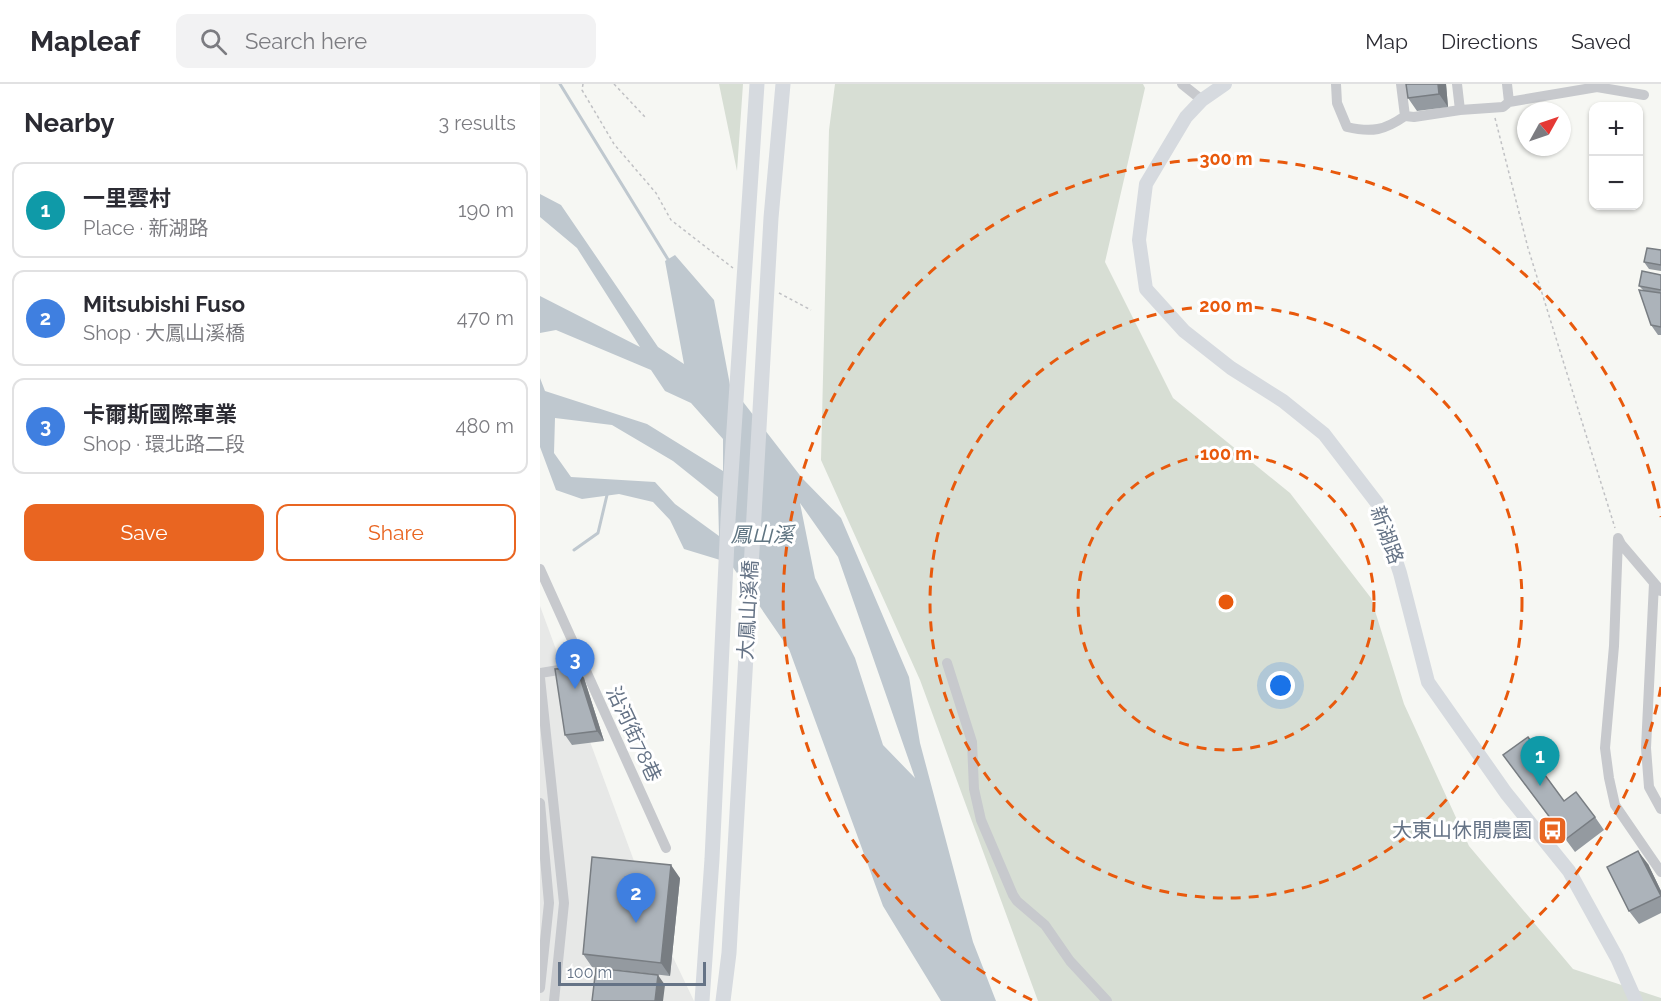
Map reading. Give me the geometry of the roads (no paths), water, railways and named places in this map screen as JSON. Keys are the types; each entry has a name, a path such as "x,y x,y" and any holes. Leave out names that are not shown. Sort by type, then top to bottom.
{"highway":[{"name":"大鳳山溪橋","path":"702,1000 747,219 757,84"},
{"name":"大鳳山溪橋","path":"723,1001 729,953 771,218 783,84"}],"main road":[{"name":"新湖路","path":"1225,84 1202,100 1186,117 1146,184 1139,240 1146,289 1184,331 1231,368 1283,401 1323,434 1377,503 1400,573 1428,682 1506,794 1569,871 1617,958 1636,1001"}],"street":[{"path":"1182,84 1202,100"},
{"path":"1336,84 1337,103 1347,128 1358,130 1387,129 1405,116 1414,117 1460,110 1503,107 1509,102 1597,87 1644,95"},
{"path":"1401,84 1405,116"},
{"path":"1457,84 1460,110"},
{"path":"1507,84 1509,102"},
{"path":"1661,808 1649,787 1646,748 1657,587 1618,538 1614,646 1605,748 1615,805 1661,872"},
{"name":"沿河街78巷","path":"540,569 666,848"},
{"path":"947,663 972,742 974,789 981,820 1013,895 1017,902 1046,925 1070,961 1107,1001"},
{"path":"540,673 583,666"},
{"path":"540,678 564,903 554,1001"},
{"path":"540,803 544,872 549,903 540,988"}],"water":[{"name":"鳳山溪","path":"540,194 561,205 658,347 684,364 665,261 675,255 714,300 730,385 802,478 841,518 909,677 920,743 973,942 996,1001 941,1001 883,906 789,649 730,563 684,549 670,520 653,502 619,494 582,499 556,490 540,447 540,378 545,391 647,424 723,471 723,439 691,403 665,391 651,370 556,330 540,333 540,296 640,347 577,248 540,217","holes":["555,418 612,425 673,461 718,497 719,536 675,504 655,482 571,477 554,453","800,503 838,557 915,778 883,745 855,658 815,578"]}],"waterway":[{"path":"560,84 669,261"},
{"path":"574,550 598,533 607,495"}],"place":[{"name":"卡爾斯國際車業","path":"575,689"},
{"name":"一里雲村","path":"1540,786"},
{"name":"大東山休閒農園","path":"1553,830"},
{"name":"Mitsubishi Fuso","path":"636,923"}]}
